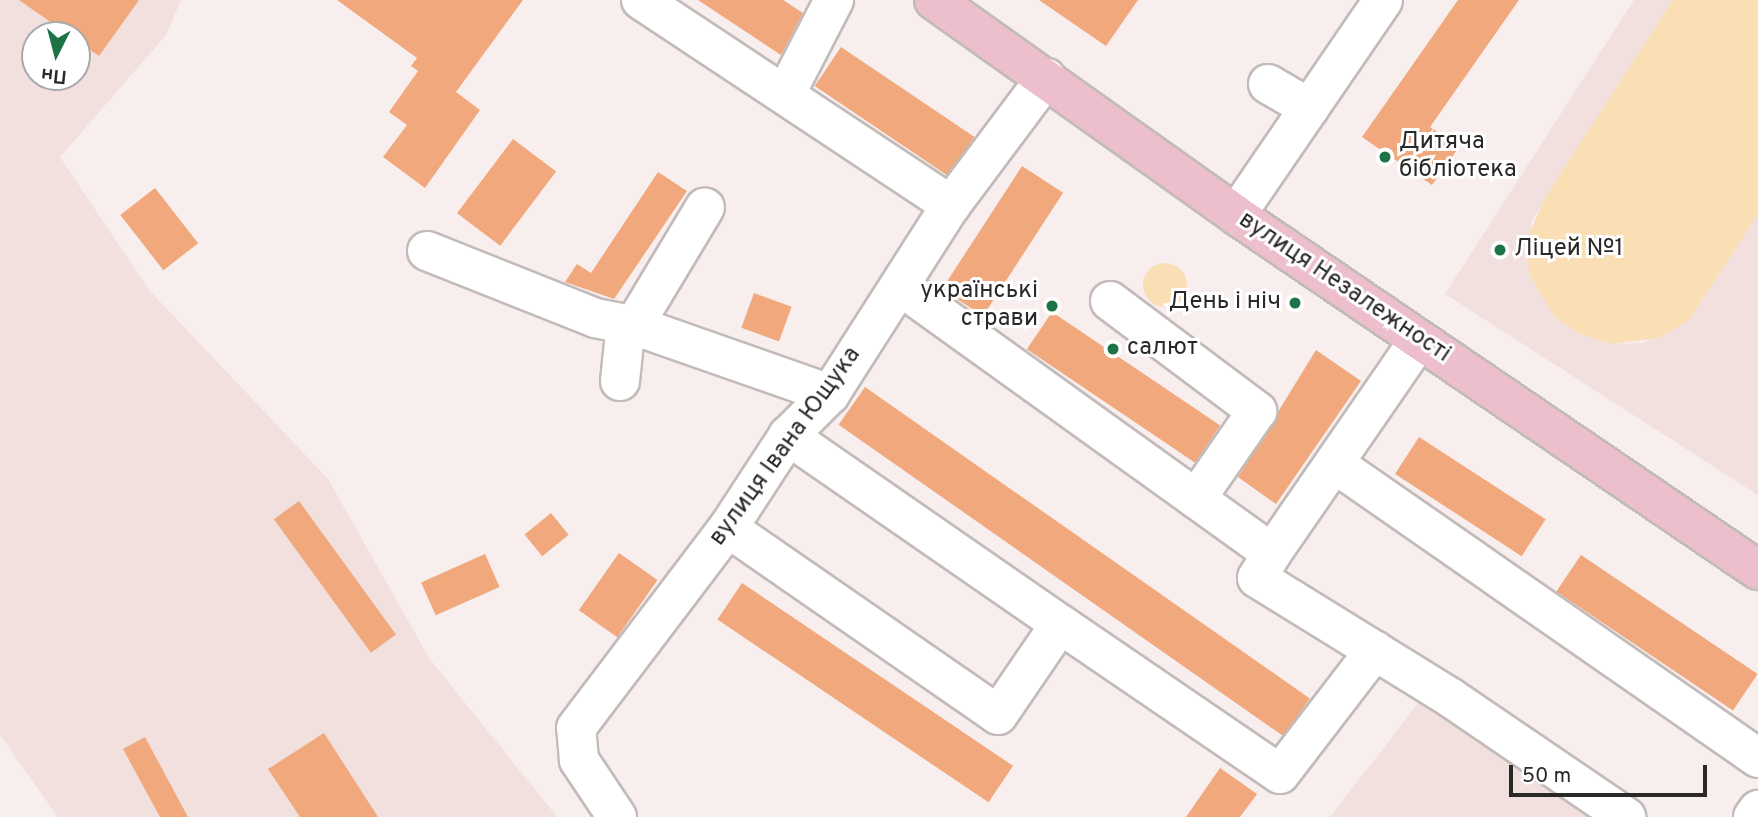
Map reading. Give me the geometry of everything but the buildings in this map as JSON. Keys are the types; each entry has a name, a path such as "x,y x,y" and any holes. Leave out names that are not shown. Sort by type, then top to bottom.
{"main road":[{"name":"вулиця Незалежності","path":"934,0 1236,215 1758,569"}],"street":[{"path":"641,0 786,93 951,205"},
{"path":"786,93 834,0"},
{"path":"1236,215 1383,0"},
{"name":"вулиця Івана Ющука","path":"617,817 579,760 576,728 728,528 788,436 830,394 951,205 1046,78"},
{"path":"1268,83 1309,108"},
{"path":"620,381 624,342 705,207"},
{"path":"427,251 595,318 636,326 830,394"},
{"path":"900,286 1272,553"},
{"path":"1111,302 1257,411 1196,499"},
{"path":"1419,340 1257,578 1375,650 1626,817"},
{"path":"788,436 1280,774 1375,650"},
{"path":"1335,464 1758,758"},
{"path":"728,528 998,715 1060,624"},
{"path":"1752,817 1758,810"}],"shaded area":[{"path":"0,0 181,0 166,35 60,157 149,290 328,479 429,658 557,817 58,817 0,735"},
{"name":"Ліцей №1","path":"1634,0 1673,0 1531,222 1529,274 1554,316 1580,334 1611,344 1643,343 1689,320 1758,214 1758,495 1445,294"},
{"path":"1673,0 1758,0 1758,214 1689,320 1659,338 1611,344 1580,334 1554,316 1529,274 1526,241 1545,198"},
{"path":"1165,263 1180,270 1187,285 1180,300 1165,307 1150,300 1143,285 1150,270"},
{"path":"1430,688 1616,817 1330,817"}],"place":[{"name":"Дитяча бібліотека","path":"1385,157"},
{"name":"Ліцей №1","path":"1500,250"},
{"name":"День і ніч","path":"1295,303"},
{"name":"українські страви","path":"1052,306"},
{"name":"салют","path":"1113,349"}]}
